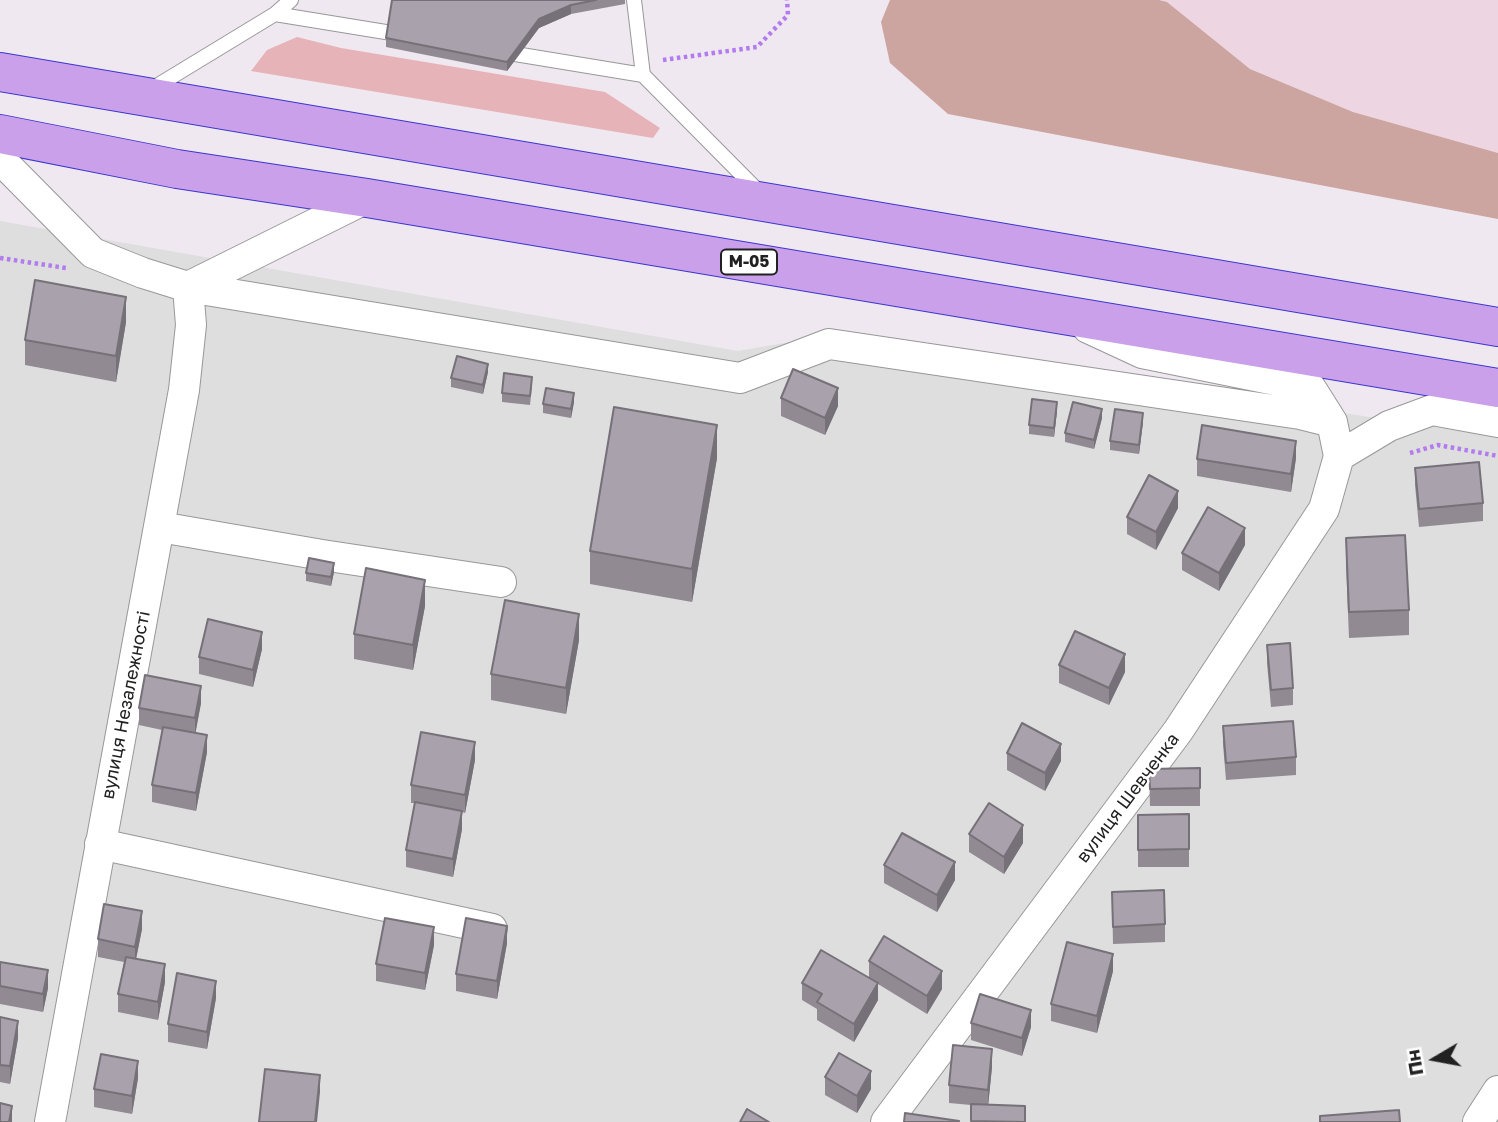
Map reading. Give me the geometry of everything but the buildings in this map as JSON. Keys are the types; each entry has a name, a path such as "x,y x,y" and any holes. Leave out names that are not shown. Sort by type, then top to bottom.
{"highway":[{"path":"0,72 1498,327"},
{"name":"М-05","path":"0,134 177,169 367,198 1498,388"}],"street":[{"path":"0,159 93,253 188,287 740,378 829,344 1300,414 1332,422"},
{"path":"188,287 367,198"},
{"name":"вулиця Незалежності","path":"50,1122 184,390 191,324 188,287"},
{"path":"1055,313 1142,353 1310,387 1332,422 1339,456 1389,426 1432,410 1498,422"},
{"name":"вулиця Шевченка","path":"886,1122 1178,731 1324,509 1339,456"},
{"path":"160,527 501,582"},
{"path":"100,844 492,929"},
{"path":"1478,1122 1498,1091"}],"lane":[{"path":"140,96 275,13 291,0"},
{"path":"634,0 642,69 769,202"},
{"path":"275,13 425,39"},
{"path":"493,50 642,69"}],"path":[{"path":"642,69 757,47 788,15 788,0"},
{"path":"1399,455 1438,445 1498,456"}],"shaded area":[{"path":"890,0 1167,2 1250,69 1353,112 1498,153 1498,219 948,114 890,63 881,22"},
{"path":"1159,0 1498,0 1498,153 1353,112 1250,69 1167,2"},
{"path":"297,37 341,48 605,92 660,128 653,138 251,71 267,50"},
{"path":"0,221 738,351 836,334 1498,437 1498,1122 0,1122"}]}
